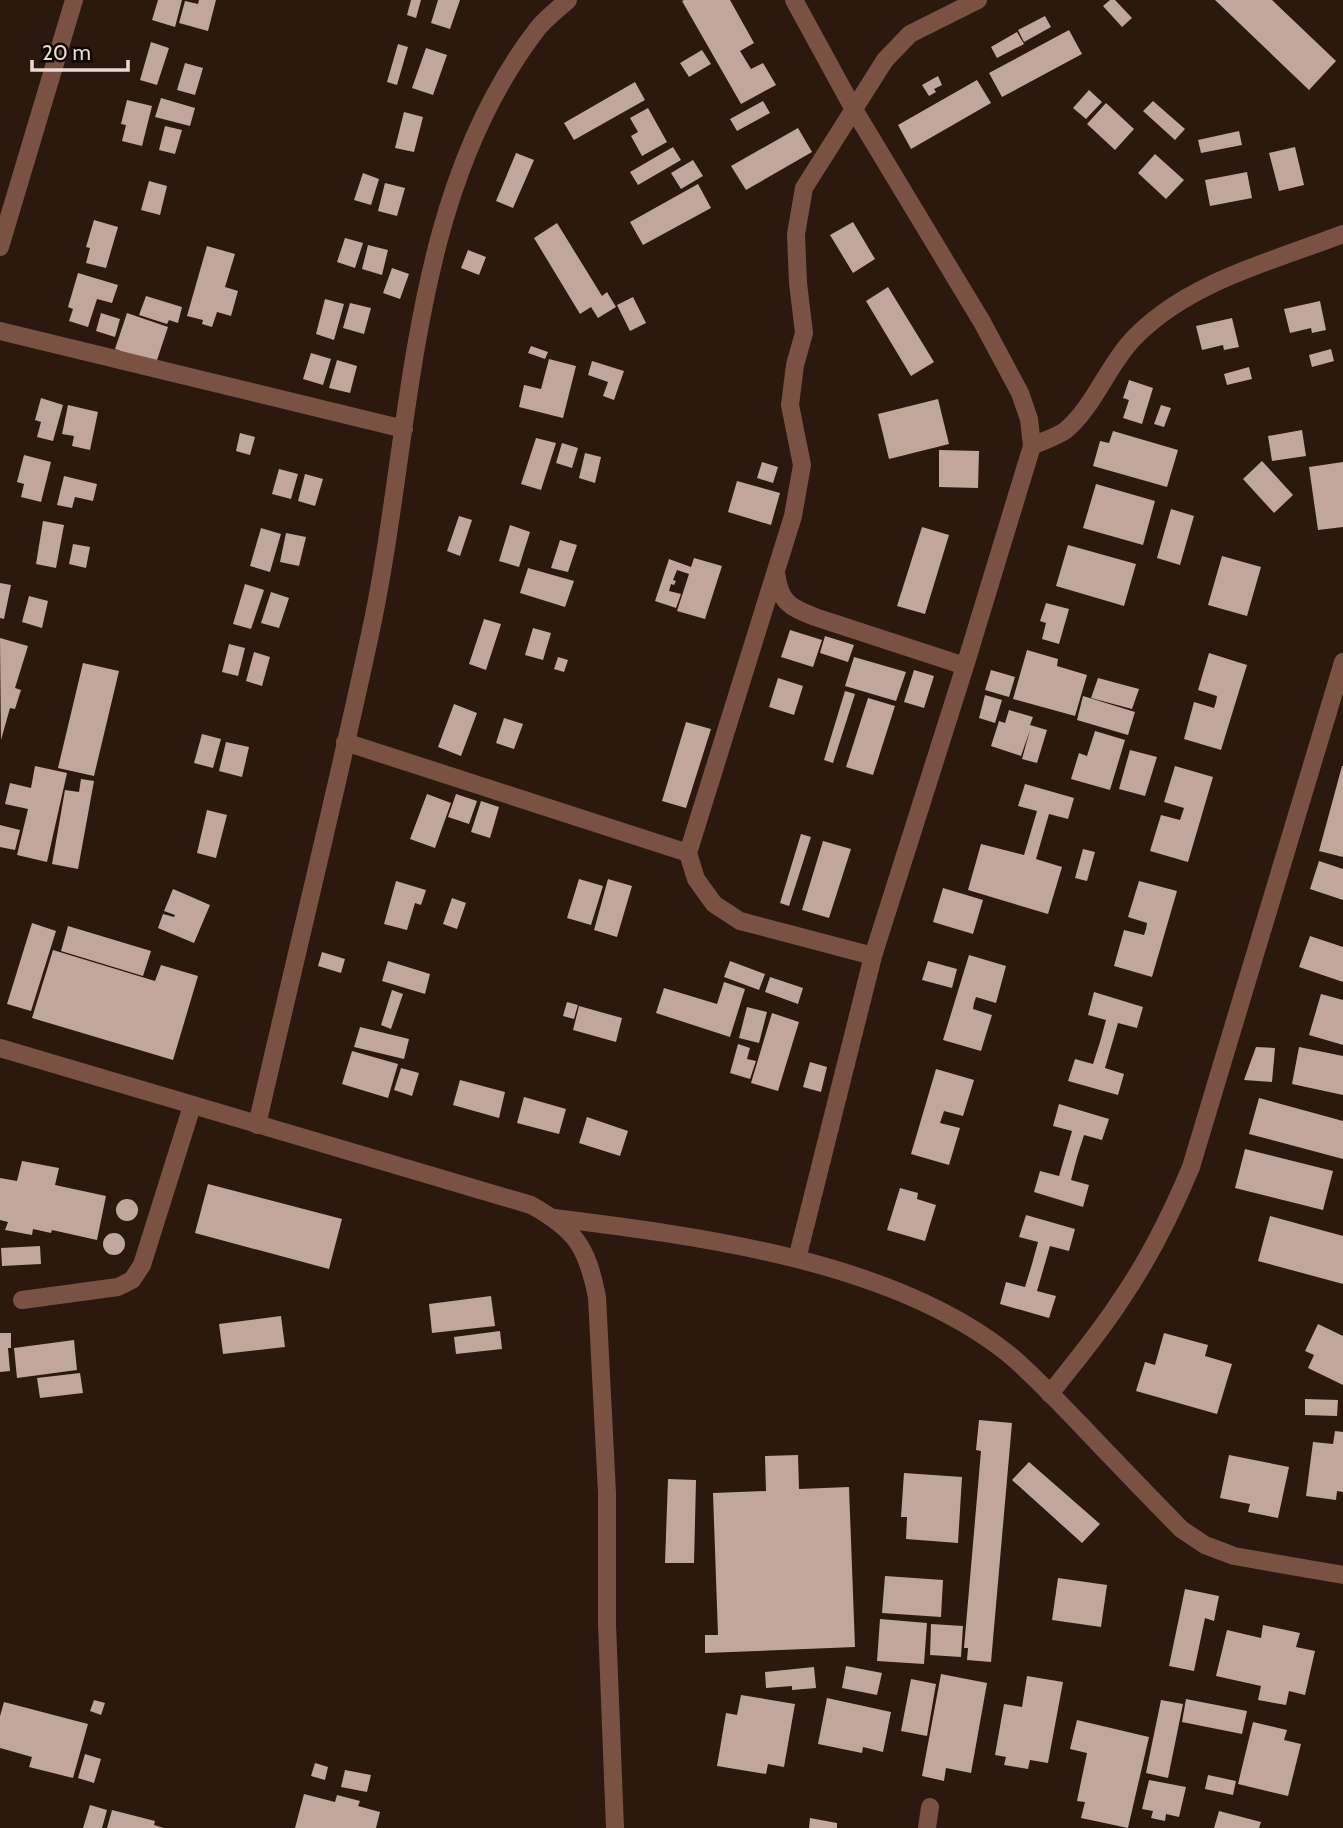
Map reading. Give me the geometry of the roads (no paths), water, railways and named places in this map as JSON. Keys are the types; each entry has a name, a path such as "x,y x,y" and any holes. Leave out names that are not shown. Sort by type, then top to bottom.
{"street":[{"path":"0,247 74,0"},
{"path":"257,1125 370,636 428,285 458,177 485,110 539,26 568,0"},
{"path":"794,0 853,108 982,322 1020,393 1029,419 1032,446 873,957 797,1259"},
{"path":"873,957 740,921 714,904 696,879 688,853 793,516 802,466 790,405 804,333 796,234 804,188 885,60 910,34 978,0"},
{"path":"1032,446 1065,431 1136,335 1170,309 1204,288 1343,234"},
{"path":"0,331 404,429"},
{"path":"776,573 779,592 792,608 965,666"},
{"path":"1051,1394 1117,1306 1141,1269 1174,1207 1191,1167 1343,662"},
{"path":"345,742 688,853"},
{"path":"0,1048 531,1205 554,1218 572,1234 591,1266 597,1297 607,1493 607,1624 615,1828"},
{"path":"22,1300 118,1287 132,1280 142,1265 192,1106"},
{"path":"554,1218 671,1233 797,1259 897,1290 957,1319 1006,1352 1051,1394 1181,1529 1205,1545 1234,1556 1343,1575"},
{"path":"927,1828 930,1808"}]}
